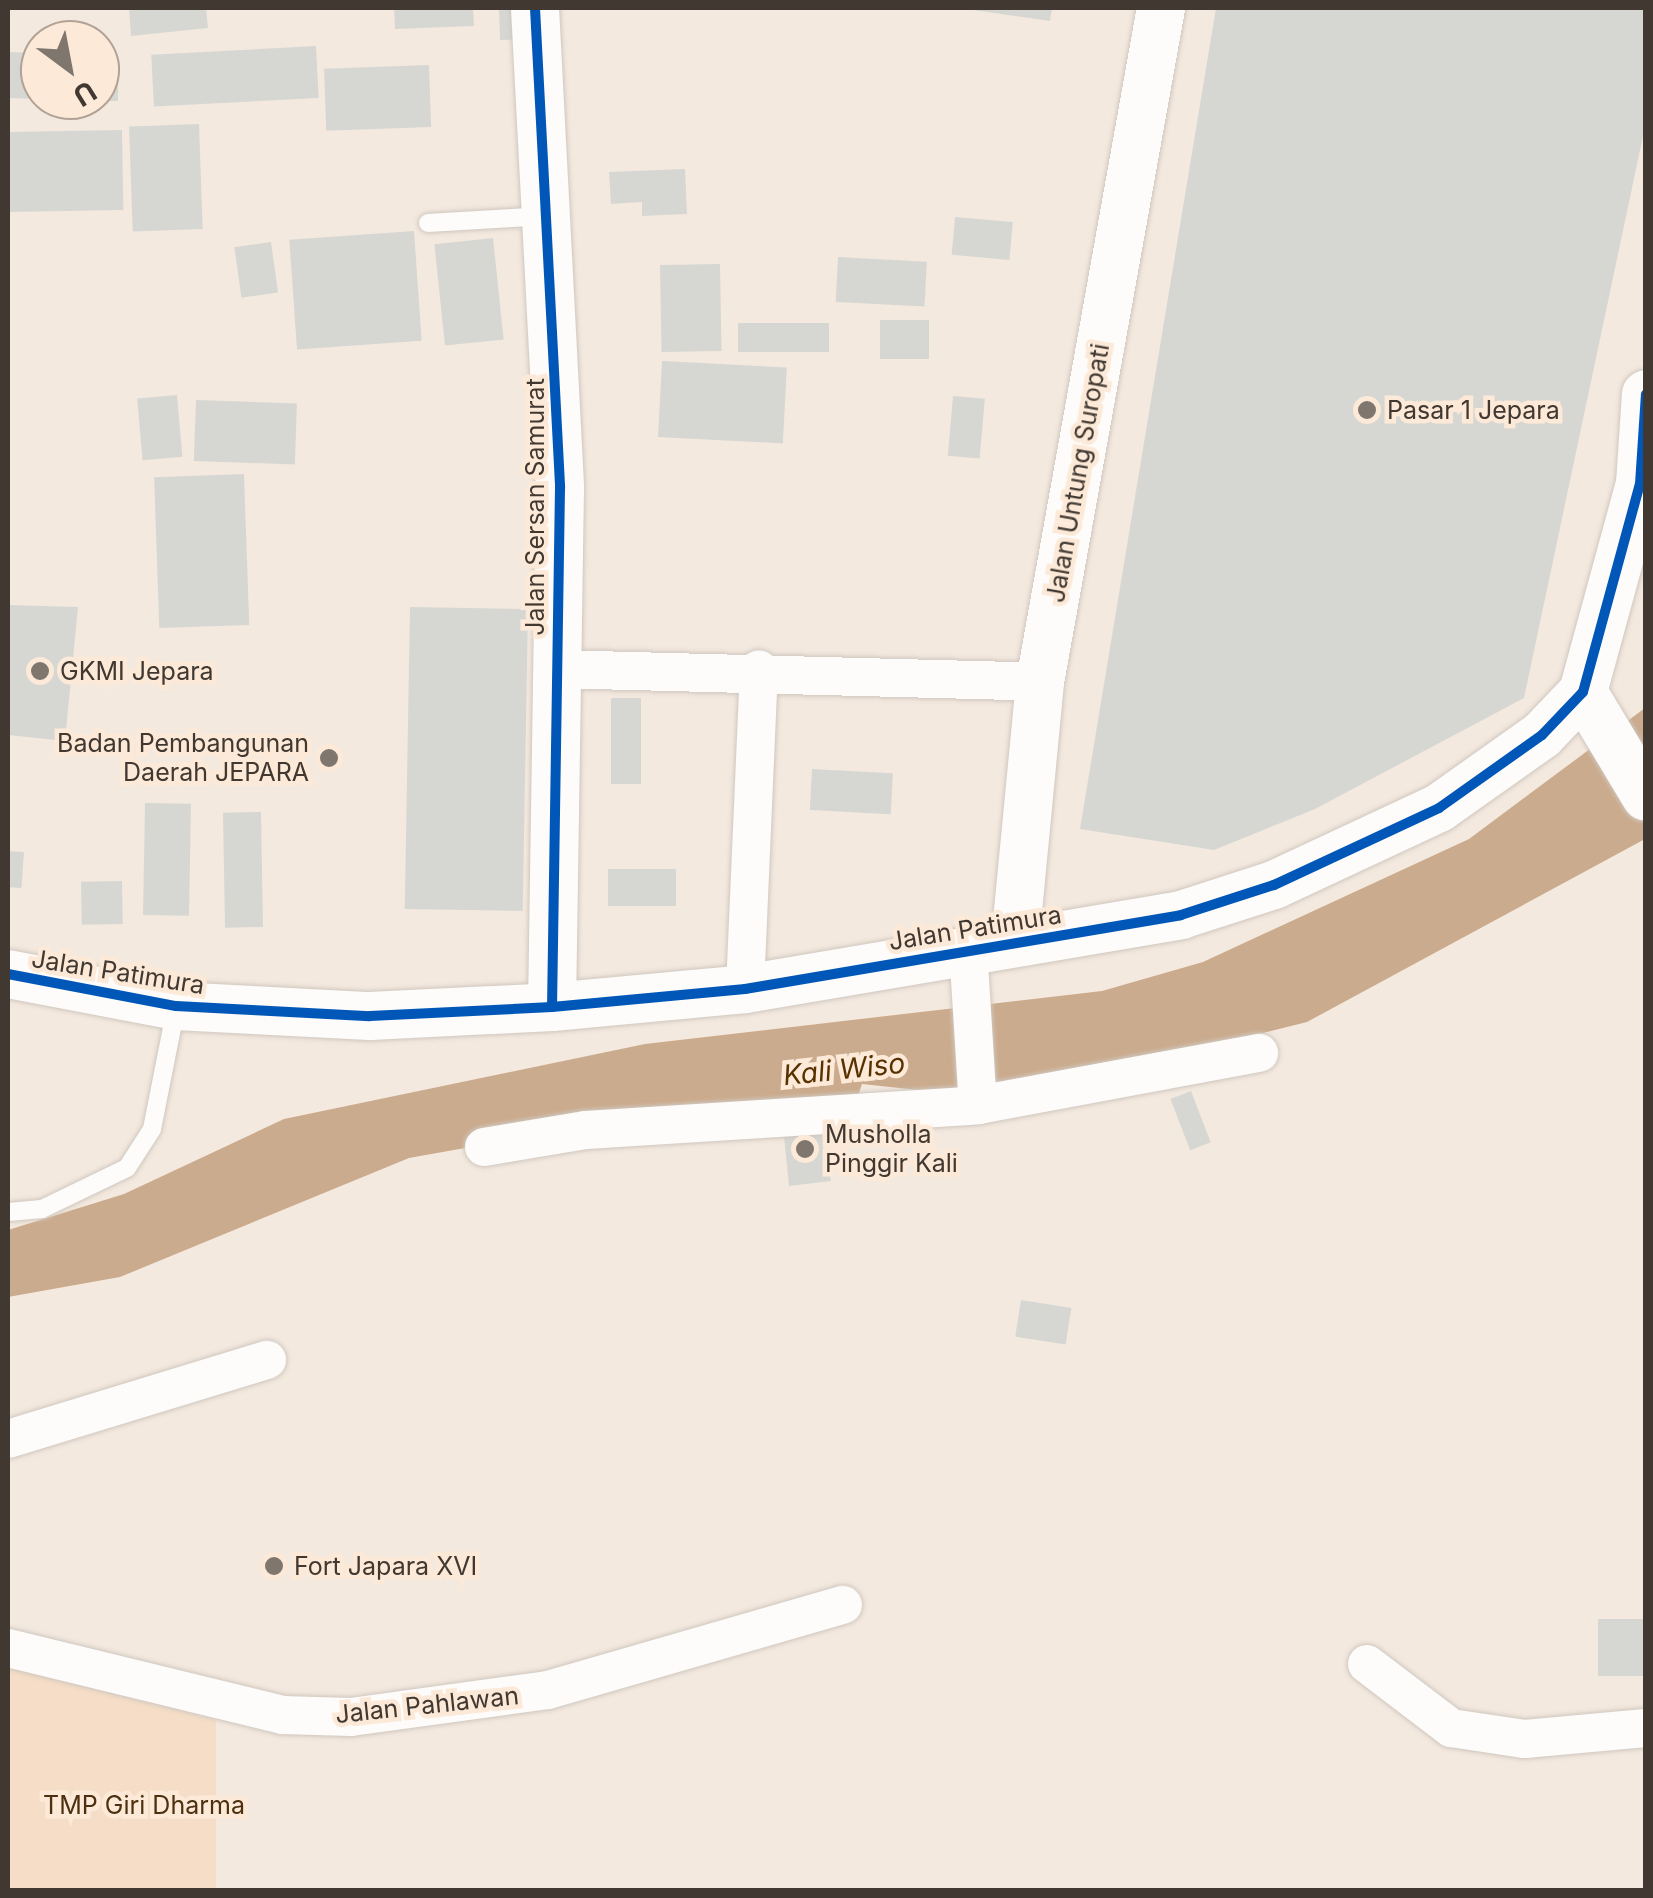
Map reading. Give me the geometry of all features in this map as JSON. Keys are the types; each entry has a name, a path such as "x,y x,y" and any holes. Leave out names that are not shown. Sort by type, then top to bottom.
{"street":[{"name":"Jalan Sersan Samurat","path":"535,8 560,488 552,1007"},
{"name":"Jalan Untung Suropati","path":"1015,942 1040,682 1161,8"},
{"path":"1646,394 1643,484 1594,710 1646,797"},
{"path":"555,669 759,669 1040,682"},
{"path":"745,989 759,669"},
{"name":"Jalan Patimura","path":"8,974 176,1006 370,1016 552,1007 745,989 968,948 1181,915 1354,853 1594,710"},
{"path":"968,948 978,1102"},
{"path":"484,1147 586,1130 978,1102 1259,1053"},
{"path":"8,1439 267,1360"},
{"name":"Jalan Pahlawan","path":"8,1648 209,1700 351,1716 548,1690 843,1605"},
{"path":"1366,1664 1451,1728 1525,1738 1646,1728"}],"lane":[{"path":"428,223 547,216"},
{"path":"8,1212 42,1210 127,1168 152,1130 176,1006"}],"green space":[{"name":"TMP Giri Dharma","path":"8,1663 216,1720 216,1890 8,1890"}],"water":[{"name":"Kali Wiso","path":"1645,708 1645,839 1307,1022 1072,1080 936,1092 862,1084 856,1102 583,1127 409,1158 120,1277 8,1297 8,1230 124,1194 284,1119 645,1044 1102,991 1203,962 1469,839"}],"building":[{"path":"129,8 206,8 208,28 131,36"},
{"path":"394,8 473,8 474,26 395,29"},
{"path":"960,8 1052,8 1050,21"},
{"name":"Pasar 1 Jepara","path":"1216,8 1646,8 1646,122 1524,698 1315,809 1214,850 1080,829"},
{"path":"530,9 531,39 500,40 499,10"},
{"path":"316,46 319,98 154,107 151,55"},
{"path":"8,52 20,52 20,98 8,98"},
{"path":"429,65 431,127 326,131 324,69"},
{"path":"199,124 203,229 133,231 129,126"},
{"path":"122,130 123,210 9,212 8,132"},
{"path":"685,169 687,214 642,216 642,202 611,204 609,172"},
{"path":"955,217 1013,222 1009,260 952,255"},
{"path":"414,231 422,341 297,349 289,240"},
{"path":"493,238 504,339 445,346 434,244"},
{"path":"271,242 278,293 241,298 234,247"},
{"path":"838,257 927,262 925,307 836,302"},
{"path":"720,264 722,351 662,352 660,265"},
{"path":"880,320 929,320 929,359 880,359"},
{"path":"738,323 829,323 829,352 738,352"},
{"path":"662,361 787,368 783,443 658,437"},
{"path":"177,395 182,457 143,460 137,398"},
{"path":"953,396 985,399 980,459 948,456"},
{"path":"196,400 297,404 295,464 194,461"},
{"path":"244,474 249,625 159,628 154,477"},
{"name":"GKMI Jepara","path":"8,605 78,607 65,741 8,735"},
{"path":"410,607 528,609 523,911 405,909"},
{"path":"611,698 641,698 641,784 611,784"},
{"path":"812,769 893,773 891,814 810,810"},
{"path":"145,803 191,804 189,916 143,915"},
{"path":"261,812 263,927 225,928 223,813"},
{"path":"8,851 24,852 21,888 8,887"},
{"path":"608,869 676,869 676,906 608,906"},
{"path":"122,881 123,924 82,925 81,882"},
{"path":"1191,1091 1211,1142 1190,1150 1170,1099"},
{"name":"Musholla Pinggir Kali","path":"818,1115 831,1181 789,1186 782,1117"},
{"path":"1021,1300 1071,1308 1066,1345 1015,1337"},
{"path":"1598,1619 1646,1619 1646,1676 1598,1676"}],"cycle path":[{"path":"535,8 560,488 552,1007"},
{"path":"8,974 176,1006 370,1016 552,1007 745,989 1181,915 1274,885 1439,808 1542,735 1583,692 1640,484 1646,394"}],"place":[{"name":"Pasar 1 Jepara","path":"1367,410"},
{"name":"GKMI Jepara","path":"40,671"},
{"name":"Badan Pembangunan Daerah JEPARA","path":"329,758"},
{"name":"Musholla Pinggir Kali","path":"805,1149"},
{"name":"Fort Japara XVI","path":"274,1566"}]}
